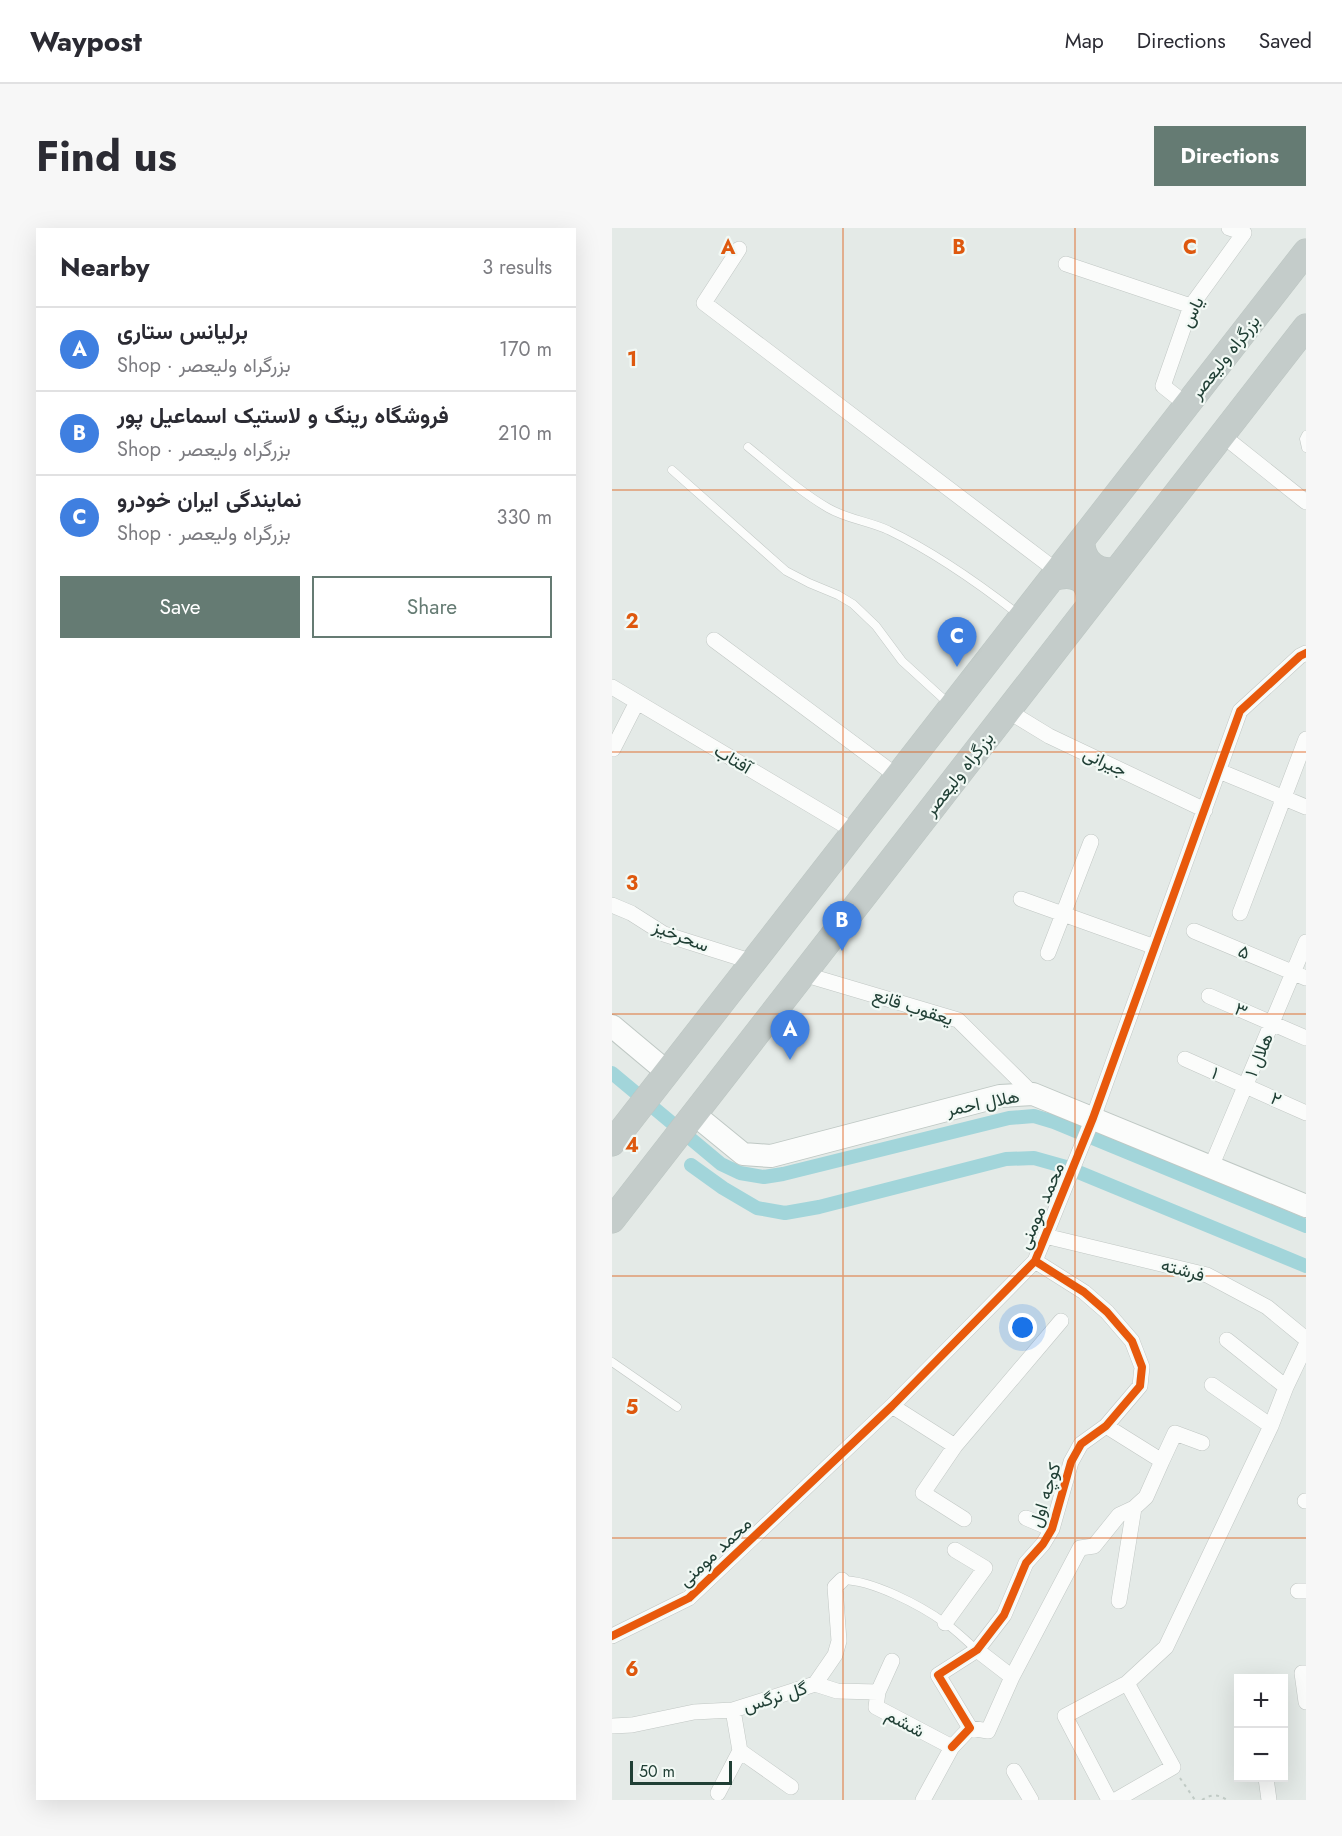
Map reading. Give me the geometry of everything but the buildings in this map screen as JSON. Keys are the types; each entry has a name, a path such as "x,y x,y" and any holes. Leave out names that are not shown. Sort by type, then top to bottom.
{"highway":[{"name":"بزرگراه ولیعصر","path":"612,1143 1306,252"},
{"name":"بزرگراه ولیعصر","path":"612,1220 1306,327"},
{"path":"1082,540 1083,554 1097,569 1103,572 1118,569"},
{"path":"1055,575 1077,577 1088,589 1089,606"}],"main road":[{"path":"612,1026 667,1072"},
{"name":"هلال احمر","path":"694,1114 743,1154 771,1156 1000,1096 1033,1094 1091,1123 1211,1167 1306,1206"}],"street":[{"name":"یاس","path":"1187,405 1162,386 1191,306 1244,233 1229,228"},
{"path":"740,249 704,303 1055,575"},
{"path":"1066,264 1191,306"},
{"path":"1222,435 1306,502"},
{"path":"714,640 897,776"},
{"name":"محمد مومنی","path":"612,1635 689,1598 892,1406 1035,1261 1091,1123 1240,711 1306,653"},
{"name":"آفتاب","path":"612,687 854,831"},
{"path":"612,749 637,702"},
{"name":"جیرانی","path":"1008,711 1049,736 1204,810"},
{"path":"1240,914 1306,739"},
{"path":"1219,771 1306,807"},
{"path":"1048,953 1091,842"},
{"path":"1021,899 1155,947"},
{"name":"سحرخیز","path":"612,905 631,913 664,934 753,962"},
{"name":"۵","path":"1194,931 1300,975"},
{"name":"هلال ۱","path":"1211,1167 1272,1023 1300,975 1306,942"},
{"name":"یعقوب قانع","path":"803,974 958,1020 1033,1094"},
{"name":"۳","path":"1209,996 1306,1038"},
{"name":"۱","path":"1185,1059 1245,1086"},
{"name":"۲","path":"1245,1086 1306,1113"},
{"name":"فرشته","path":"1045,1236 1207,1275 1268,1307 1306,1339"},
{"name":"کوچه اول","path":"970,1728 938,1675 977,1650 1004,1615 1026,1563 1043,1544 1052,1529 1071,1462 1082,1444 1106,1426 1140,1386 1142,1367 1132,1341 1107,1312 1084,1292 1035,1261"},
{"path":"964,1519 923,1493 955,1446 1061,1321"},
{"path":"1227,1340 1286,1387"},
{"path":"1109,1800 1065,1716 1127,1683 1166,1647 1271,1426 1306,1345"},
{"path":"1212,1385 1271,1426"},
{"path":"892,1406 955,1446"},
{"path":"1106,1426 1162,1461"},
{"path":"923,1800 952,1747 970,1728 987,1731 1012,1677 1080,1548 1094,1546 1119,1515 1134,1508 1146,1497 1175,1433 1202,1443"},
{"path":"1119,1601 1134,1508"},
{"path":"1026,1518 1052,1529"},
{"path":"945,1623 985,1568 955,1550"},
{"name":"گل نرگس","path":"612,1726 632,1725 694,1712 733,1710 815,1684 835,1655 839,1641 835,1587 842,1580"},
{"path":"977,1650 1012,1677"},
{"path":"878,1692 892,1660"},
{"path":"1306,1673 1302,1673 1306,1702"},
{"path":"1116,1800 1173,1767 1127,1683"},
{"name":"ششم","path":"815,1684 837,1691 878,1692 876,1707 952,1747"},
{"path":"718,1792 740,1751 733,1710"},
{"path":"740,1751 791,1787"},
{"path":"1014,1771 1031,1800"},
{"path":"1267,1782 1269,1800"}],"lane":[{"path":"1306,435 1304,440 1306,448"},
{"path":"748,447 826,507 842,516 885,528 903,538 961,573 1021,617"},
{"path":"672,470 786,571 853,604 876,626 902,661 952,706"},
{"path":"612,1362 677,1407"},
{"name":"گل نرگس","path":"842,1580 854,1580 886,1592 945,1623 977,1650"}],"path":[{"path":"1173,1767 1195,1800"},
{"path":"1202,1800 1214,1795 1227,1800"}],"waterway":[{"path":"612,1073 721,1164 740,1173 764,1177 783,1174 1009,1118 1034,1116 1054,1122 1306,1226"},
{"path":"691,1165 723,1188 757,1208 785,1213 819,1207 1006,1159 1034,1158 1066,1167 1306,1266"}],"cycle path":[{"path":"612,1636 689,1598 892,1406 1035,1261 1093,1118 1240,711 1306,653"},
{"path":"952,1747 970,1728 938,1675 977,1650 1004,1615 1026,1563 1043,1544 1052,1529 1071,1462 1081,1444 1106,1426 1140,1386 1142,1367 1132,1341 1107,1312 1084,1292 1035,1261"}],"place":[{"name":"نمایندگی ایران خودرو","path":"957,667"},
{"name":"فروشگاه رینگ و لاستیک اسماعیل پور","path":"842,951"},
{"name":"برلیانس ستاری","path":"790,1060"}]}
